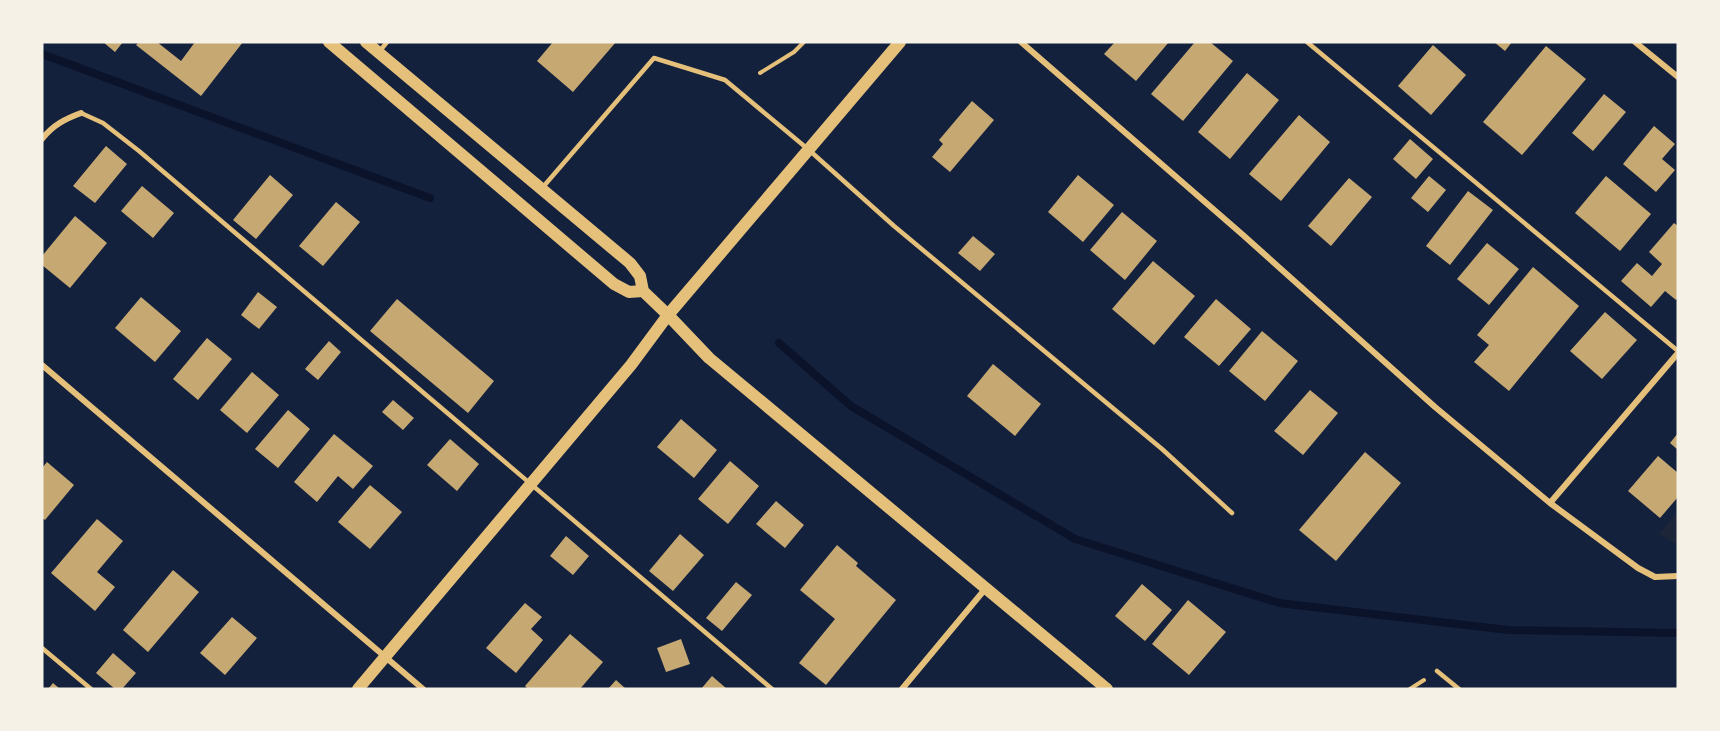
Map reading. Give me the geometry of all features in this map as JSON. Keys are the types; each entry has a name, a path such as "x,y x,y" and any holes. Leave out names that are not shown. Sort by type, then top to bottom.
{"main road":[{"path":"328,42 614,284 629,292 642,291"},
{"path":"366,42 630,262 640,276 642,291 709,358 1107,689"},
{"path":"358,689 631,364 668,315 900,42"}],"street":[{"path":"1021,42 1435,406 1550,503 1638,568 1655,577 1678,576"},
{"path":"1635,42 1678,77"},
{"path":"42,139 54,126 81,114"},
{"path":"1550,503 1678,352"},
{"path":"42,365 423,689"},
{"path":"902,689 987,588"}],"lane":[{"path":"379,53 387,42"},
{"path":"1307,42 1678,352"},
{"path":"542,189 654,58 725,80 809,150 894,226 1162,449 1232,513"},
{"path":"81,114 103,123 139,151 772,689"},
{"path":"42,648 91,689"},
{"path":"1437,671 1459,689"}],"path":[{"path":"760,73 794,52 804,42"}],"shaded area":[{"path":"1678,511 1678,545 1659,534"}],"building":[{"path":"103,42 123,42 115,52"},
{"path":"139,42 157,42 181,61 195,42 243,42 201,96 136,45"},
{"path":"553,42 616,42 573,92 537,61"},
{"path":"1115,42 1169,42 1136,81 1104,54"},
{"path":"1195,42 1210,42 1233,61 1183,121 1151,94"},
{"path":"1494,42 1512,42 1505,51"},
{"path":"1433,45 1466,75 1431,115 1398,86"},
{"path":"1546,46 1586,79 1522,155 1483,122"},
{"path":"1247,73 1279,100 1230,159 1198,132"},
{"path":"1604,94 1626,112 1593,151 1572,133"},
{"path":"972,101 994,120 950,172 932,157 943,144 939,140"},
{"path":"1299,115 1330,142 1281,201 1249,174"},
{"path":"1654,126 1675,144 1662,159 1675,170 1656,192 1623,164"},
{"path":"1410,139 1433,159 1416,179 1393,159"},
{"path":"106,146 127,164 95,203 73,186"},
{"path":"270,175 293,195 256,239 233,220"},
{"path":"1078,175 1114,205 1083,242 1048,212"},
{"path":"1429,176 1446,190 1428,212 1411,198"},
{"path":"1606,176 1651,214 1620,251 1575,213"},
{"path":"1349,178 1372,197 1331,246 1308,226"},
{"path":"142,186 174,213 153,238 121,211"},
{"path":"1468,191 1493,210 1450,265 1426,246"},
{"path":"336,202 360,222 323,266 299,246"},
{"path":"1122,212 1157,241 1125,280 1090,250"},
{"path":"75,216 107,243 70,288 42,265 42,256"},
{"path":"1674,223 1678,226 1678,297 1676,300 1665,291 1651,307 1621,281 1637,263 1652,276 1662,264 1649,252"},
{"path":"973,236 995,254 980,271 958,253"},
{"path":"1487,243 1519,269 1489,305 1457,279"},
{"path":"1153,261 1195,296 1154,345 1112,309"},
{"path":"1533,267 1579,306 1509,391 1474,362 1489,345 1477,335"},
{"path":"258,292 277,307 259,329 241,315"},
{"path":"141,297 181,331 155,362 115,328"},
{"path":"397,299 494,381 468,413 370,331"},
{"path":"1216,299 1251,329 1219,366 1184,337"},
{"path":"1605,312 1637,340 1602,379 1570,351"},
{"path":"1262,331 1298,361 1265,401 1229,371"},
{"path":"207,338 232,359 198,400 173,379"},
{"path":"329,341 341,352 318,380 305,369"},
{"path":"993,364 1041,404 1015,436 967,396"},
{"path":"252,372 279,395 247,433 220,410"},
{"path":"1310,390 1338,413 1303,455 1274,431"},
{"path":"393,400 414,418 403,430 382,412"},
{"path":"288,410 310,429 278,468 255,449"},
{"path":"681,419 717,450 694,478 657,447"},
{"path":"1678,433 1678,450 1670,443"},
{"path":"334,434 373,466 353,489 338,476 317,502 294,482"},
{"path":"450,439 479,464 457,491 427,465"},
{"path":"1365,452 1401,483 1336,561 1299,530"},
{"path":"1658,456 1678,473 1678,497 1660,518 1628,491"},
{"path":"730,461 759,486 728,524 698,499"},
{"path":"47,462 74,485 45,520 42,518 42,468"},
{"path":"370,485 402,512 370,549 338,522"},
{"path":"776,501 804,525 785,548 756,524"},
{"path":"97,519 123,541 97,572 115,587 95,611 51,573"},
{"path":"680,534 704,555 673,591 649,571"},
{"path":"566,536 589,556 573,575 550,556"},
{"path":"837,545 858,563 856,566 896,600 826,685 799,663 835,619 800,590"},
{"path":"173,570 199,592 148,652 123,630"},
{"path":"736,582 752,595 722,631 706,618"},
{"path":"1142,584 1172,610 1145,641 1115,616"},
{"path":"1188,600 1226,632 1189,675 1152,644"},
{"path":"525,603 542,617 531,629 543,640 516,673 486,648"},
{"path":"232,617 257,638 225,675 200,653"},
{"path":"570,634 603,662 580,689 528,689 525,686"},
{"path":"681,639 690,664 666,672 657,648"},
{"path":"113,653 136,673 122,689 115,689 96,673"},
{"path":"712,676 727,689 701,689"},
{"path":"616,680 626,689 608,689"},
{"path":"53,683 60,689 48,689"}],"waterway":[{"path":"42,54 430,198"},
{"path":"779,343 851,406 1075,539 1279,603 1508,630 1678,633"}]}
